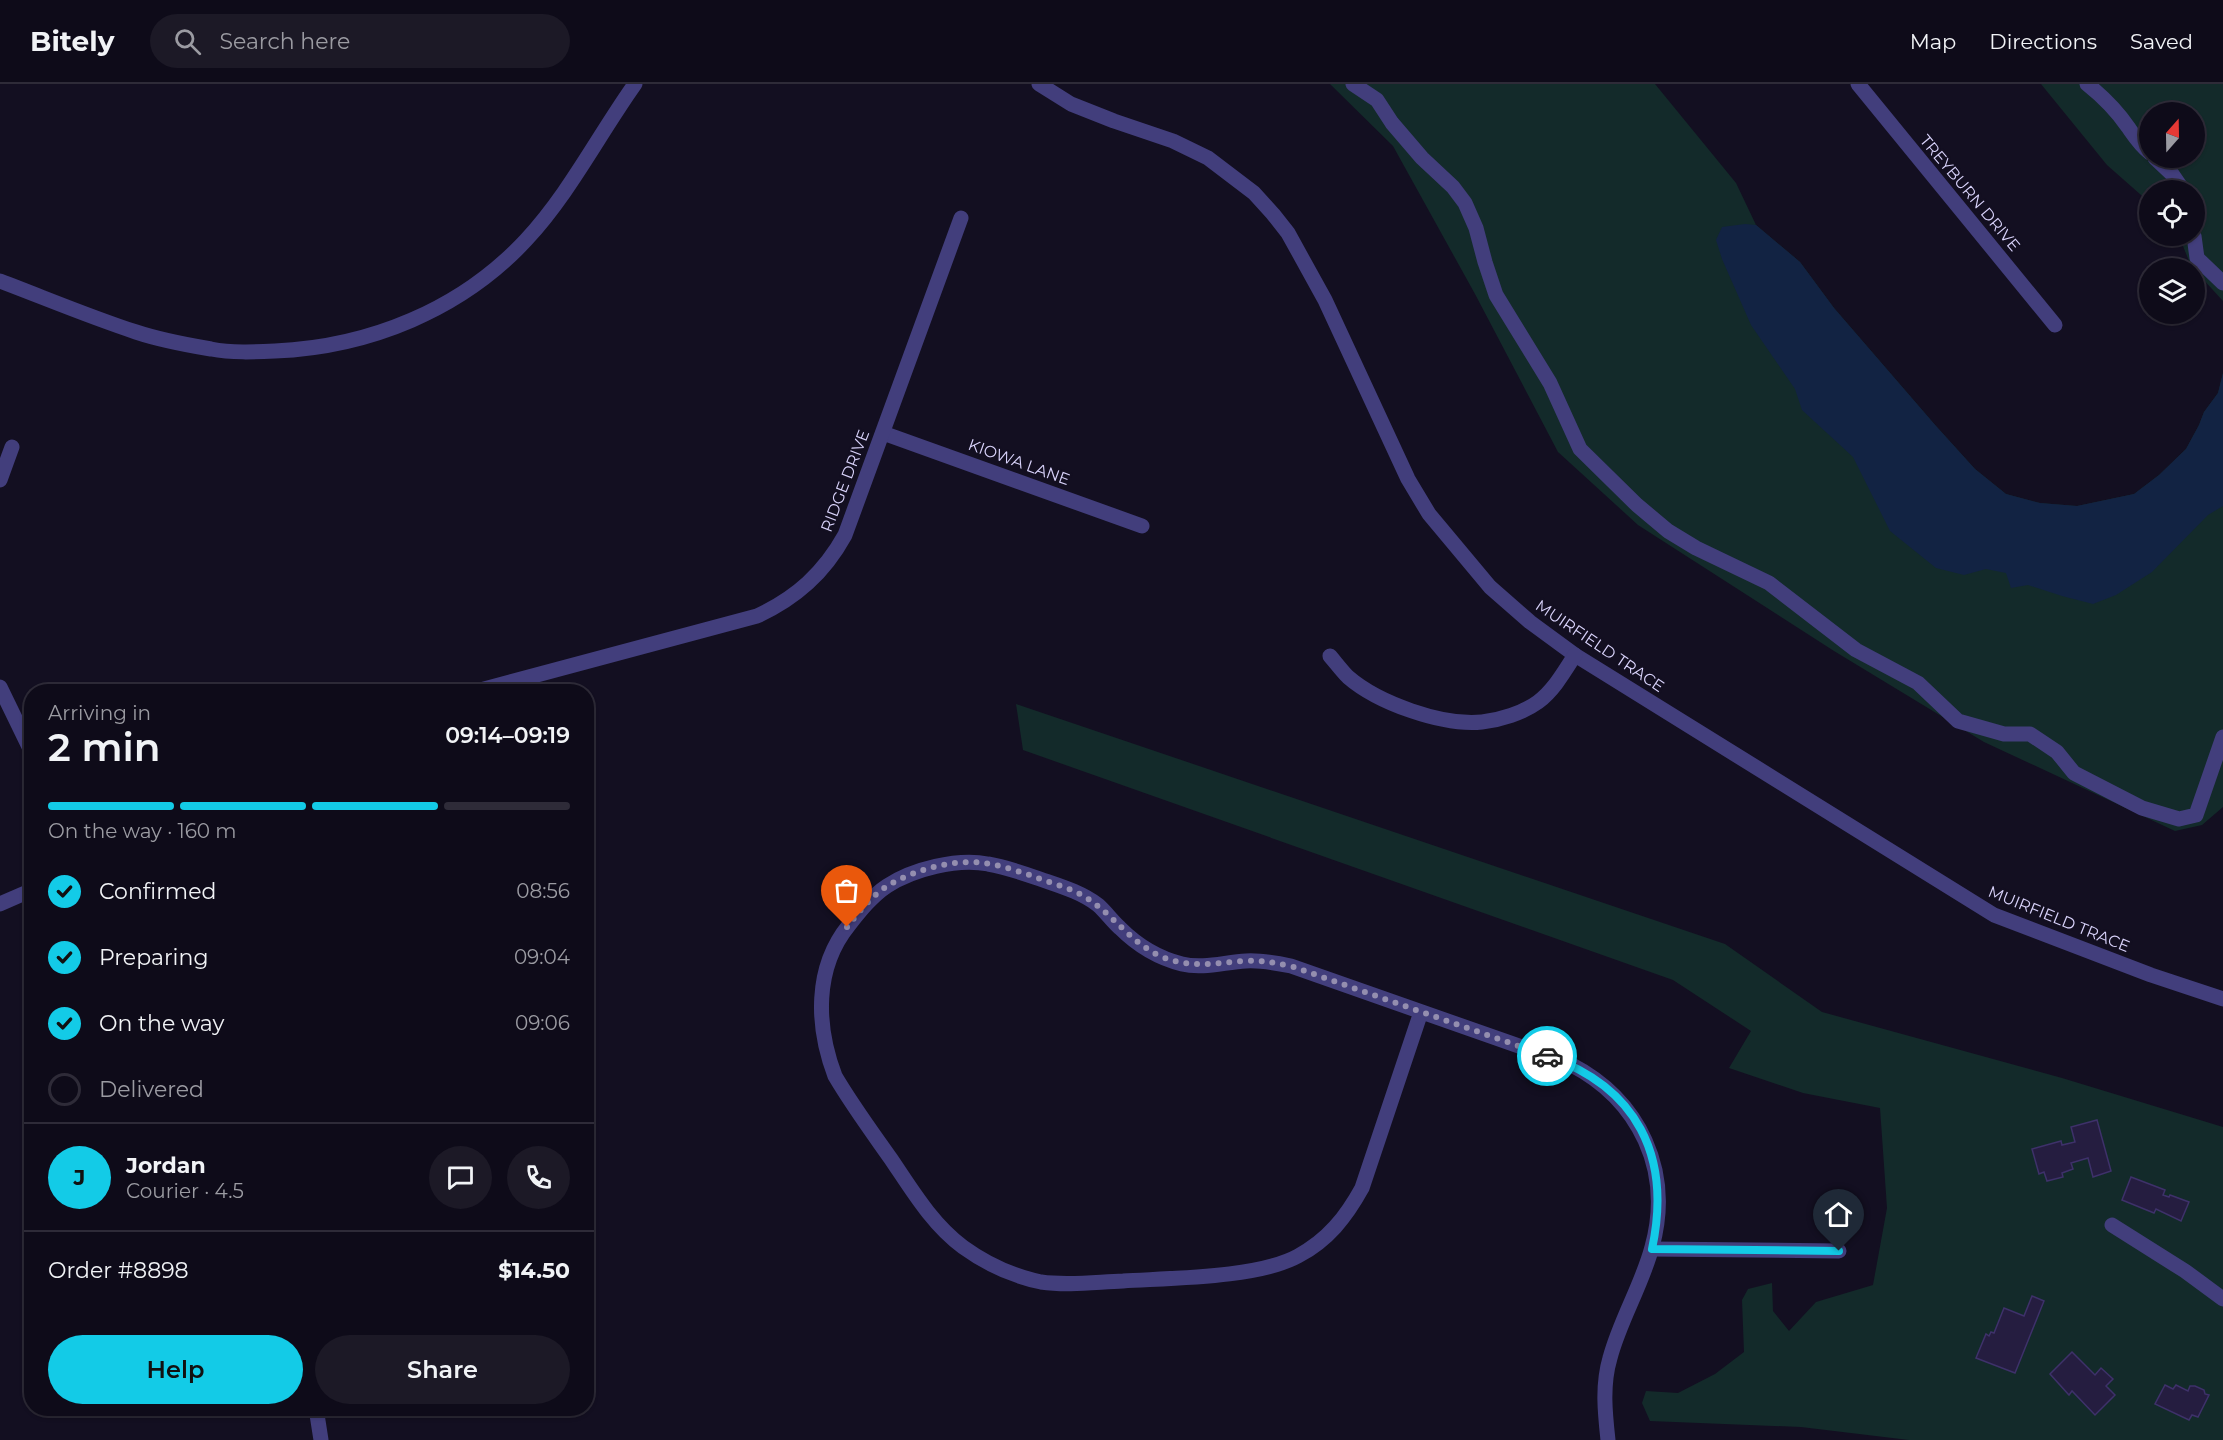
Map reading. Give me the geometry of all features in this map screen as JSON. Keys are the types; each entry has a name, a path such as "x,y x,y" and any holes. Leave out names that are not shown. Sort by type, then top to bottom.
{"street":[{"path":"0,281 138,333 214,350 287,351 322,347 382,333 439,307 496,270 554,207 635,84"},
{"name":"MUIRFIELD TRACE","path":"1039,84 1071,104 1173,141 1208,158 1235,177 1260,200 1288,233 1325,300 1408,479 1430,514 1490,587 1530,622 1575,655 1994,915 2151,975 2223,999"},
{"path":"1353,84 1377,100 1392,123 1422,158 1453,187 1465,203 1476,228 1496,295 1550,383 1580,449 1606,477 1668,531 1696,548 1769,583 1856,650 1918,683 1958,721 2004,734 2030,734 2057,752 2074,773 2142,808 2179,819 2196,815 2223,737"},
{"name":"TREYBURN DRIVE","path":"1858,84 2055,325"},
{"path":"2087,84 2100,94 2127,125 2139,145"},
{"path":"2166,168 2176,180"},
{"name":"RIDGE DRIVE","path":"503,684 757,616 789,599 823,569 845,535 961,218"},
{"path":"2195,246 2197,258 2223,283"},
{"name":"KIOWA LANE","path":"883,433 1142,526"},
{"path":"0,480 12,447"},
{"path":"1330,656 1349,677 1373,694 1409,709 1449,721 1482,722 1510,715 1537,702 1553,688 1575,655"},
{"path":"0,687 24,736"},
{"path":"1420,1012 1362,1188 1351,1208 1332,1232 1296,1257 1266,1268 1173,1278 1068,1284 1042,1282 1018,1276 964,1248 943,1231 924,1207 835,1076 827,1054 822,1025 821,993 828,964 842,933 864,907 888,886 924,870 957,862 986,863 1016,870 1071,890 1098,905 1140,945 1160,956 1184,964 1210,965 1268,961 1291,966 1570,1064 1586,1072 1624,1105 1641,1129 1652,1152 1656,1170 1657,1224 1652,1249 1610,1358 1605,1380 1608,1440"},
{"path":"0,904 24,894"},
{"path":"2112,1225 2185,1271 2223,1299"},
{"path":"1652,1249 1839,1251"},
{"path":"317,1416 321,1440"}],"green space":[{"path":"1330,84 1655,84 1736,183 1756,225 1800,262 1834,308 1936,426 1975,469 2006,494 2040,503 2077,506 2134,494 2159,475 2186,449 2204,412 2218,393 2223,373 2223,807 2202,825 2175,831 1984,742 1834,651 1638,525 1558,452 1475,294 1393,146"},
{"path":"2041,84 2223,84 2223,301 2205,281 2205,258 2188,258 2183,246 2205,246 2205,180 2139,180 2139,193 2107,165"},
{"path":"1016,704 1725,944 1822,1012 2062,1078 2223,1127 2223,1440 1909,1440 1801,1427 1650,1421 1642,1403 1646,1391 1678,1393 1715,1374 1744,1352 1742,1300 1748,1289 1772,1283 1773,1311 1789,1331 1816,1302 1873,1285 1887,1208 1880,1108 1803,1093 1729,1068 1751,1031 1673,980 1023,750"}],"water":[{"path":"1756,225 1800,262 1834,308 1936,426 1975,469 2006,494 2040,503 2077,506 2134,494 2159,475 2186,449 2204,412 2218,393 2223,373 2223,506 2208,515 2152,572 2116,595 2093,604 2028,585 2011,588 2006,573 1986,569 1964,575 1936,568 1890,531 1853,457 1802,410 1795,389 1751,325 1716,240 1722,227"}],"building":[{"path":"2097,1120 2111,1171 2093,1177 2088,1158 2071,1163 2073,1169 2062,1173 2063,1177 2047,1181 2044,1172 2039,1174 2032,1149 2061,1141 2062,1145 2075,1142 2071,1127"},
{"path":"2131,1177 2165,1190 2163,1195 2169,1197 2170,1195 2189,1202 2181,1221 2156,1209 2154,1213 2122,1200"},
{"path":"2032,1296 2044,1301 2015,1373 1976,1358 1986,1334 1989,1336 1991,1332 1994,1333 2004,1308 2024,1316"},
{"path":"2072,1352 2095,1375 2101,1368 2113,1379 2106,1386 2115,1395 2095,1415 2072,1391 2069,1395 2050,1374"},
{"path":"2165,1385 2173,1389 2176,1385 2188,1391 2190,1386 2204,1390 2205,1394 2209,1395 2198,1417 2192,1415 2189,1420 2155,1404"}],"way so far":[{"path":"847,927 864,907 888,886 924,870 957,862 986,863 1016,870 1083,896 1098,905 1140,945 1160,956 1184,964 1210,965 1268,961 1291,966 1547,1056"}],"route":[{"path":"1547,1056 1586,1072 1624,1105 1641,1129 1652,1152 1656,1170 1657,1224 1652,1249 1839,1251"}]}
